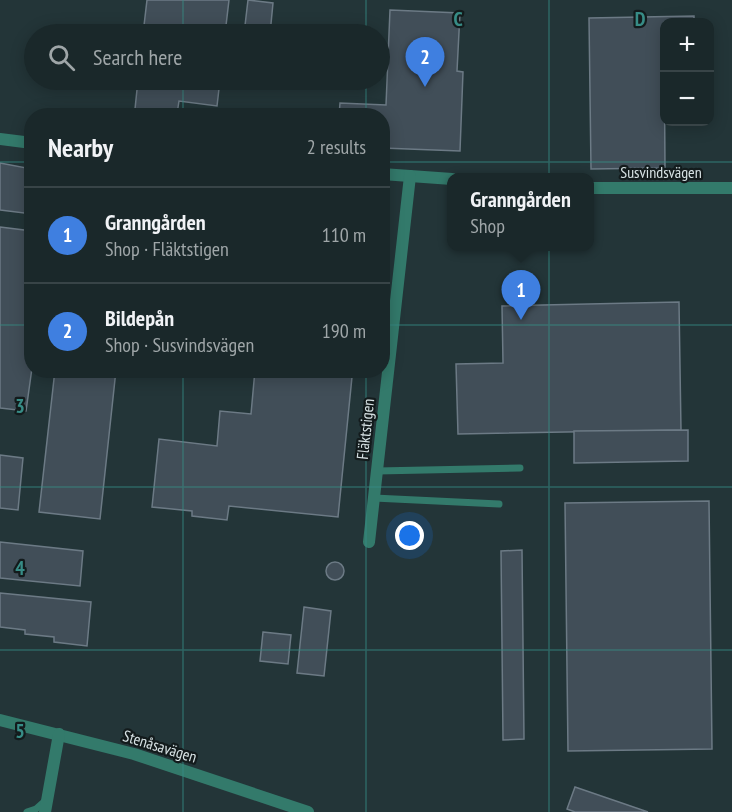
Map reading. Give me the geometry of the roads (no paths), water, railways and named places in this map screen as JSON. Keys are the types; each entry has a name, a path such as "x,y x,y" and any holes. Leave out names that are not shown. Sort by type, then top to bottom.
{"street":[{"path":"0,139 24,142"},
{"path":"390,175 447,179"},
{"name":"Fläktstigen","path":"390,355 410,176"},
{"name":"Susvindsvägen","path":"594,189 732,188"},
{"name":"Fläktstigen","path":"369,542 387,378"},
{"name":"Stenåsavägen","path":"0,720 59,734 220,781 308,812"},
{"path":"45,812 59,734"}],"lane":[{"path":"377,471 520,468"},
{"path":"374,498 499,504"},
{"path":"27,812 36,809 47,798"}],"place":[{"name":"Bildepån","path":"425,87"},
{"name":"Granngården","path":"521,320"}]}
